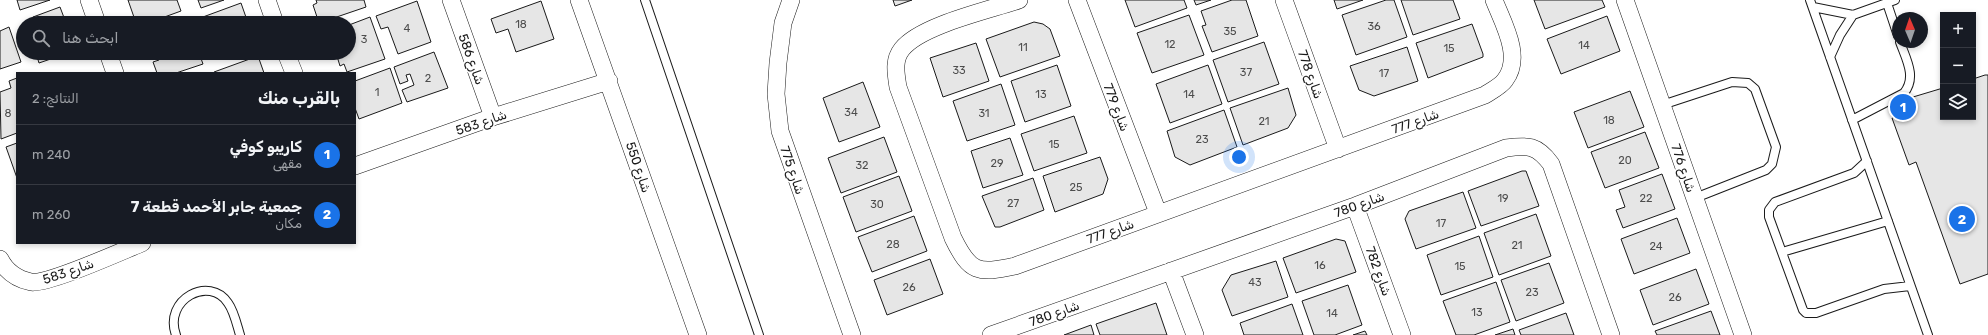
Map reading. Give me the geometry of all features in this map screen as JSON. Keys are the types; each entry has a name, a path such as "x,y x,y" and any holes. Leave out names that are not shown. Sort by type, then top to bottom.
{"street":[{"path":"89,0 95,16"},
{"path":"267,0 273,16"},
{"name":"شارع 586","path":"451,0 493,117"},
{"name":"شارع 550","path":"580,0 698,335"},
{"name":"شارع 775","path":"791,0 783,23 778,63 776,94 780,131 852,335"},
{"name":"شارع 777","path":"1019,0 932,28 902,49 895,67 898,87 953,238 963,258 976,269 994,270 1015,266 1158,213 1470,102 1485,95 1505,81 1512,66 1512,47 1494,0"},
{"name":"شارع 779","path":"1077,0 1158,213"},
{"name":"شارع 778","path":"1284,0 1338,149"},
{"name":"شارع 776","path":"1625,0 1743,335"},
{"path":"110,60 115,72"},
{"path":"289,60 294,72"},
{"name":"شارع 583","path":"356,166 493,117 609,81"},
{"name":"شارع 780","path":"991,335 1355,206 1506,148 1523,146 1535,148 1542,152 1551,164 1611,335"},
{"name":"شارع 782","path":"1355,206 1402,335"},
{"name":"شارع 583","path":"0,259 5,269 20,278 32,282 50,279 139,244"},
{"path":"1171,270 1195,335"}],"lane":[{"path":"645,0 759,335"},
{"path":"1812,4 1853,15 1895,0"},
{"path":"1887,3 1892,18"},
{"path":"1812,4 1928,335"},
{"path":"1830,57 1840,35 1853,15"},
{"path":"1852,120 1904,93 1909,87 1911,74 1902,48"},
{"path":"1662,105 1732,82 1748,83 1755,88 1776,147 1772,164 1766,170 1695,198"},
{"path":"1867,161 1854,173 1775,202 1769,210 1769,217 1803,310 1806,313 1816,314 1884,289 1910,286"},
{"path":"1782,252 1888,221"},
{"path":"176,335 173,327 175,310 186,297 201,291 216,294 229,303 240,335"}],"building":[{"path":"17,0 50,0 20,10"},
{"path":"128,0 177,0 181,11 167,16 134,16"},
{"path":"198,0 224,0 201,8"},
{"path":"316,0 364,0 366,7 340,16 317,16 313,5 317,3"},
{"path":"893,0 912,0 895,6"},
{"path":"1125,0 1184,0 1187,8 1135,27"},
{"path":"1194,0 1211,0 1196,5"},
{"path":"1232,0 1246,0 1258,36 1212,52 1202,26 1206,25 1201,11"},
{"path":"1334,0 1363,0 1337,9"},
{"path":"1386,0 1394,0 1407,37 1356,55 1342,15"},
{"path":"1401,0 1453,0 1460,19 1413,35"},
{"path":"1534,0 1602,0 1605,7 1545,29"},
{"path":"417,1 431,42 398,54 388,27 381,29 376,16"},
{"path":"541,1 554,39 516,52 508,29 496,33 491,19"},
{"path":"241,3 246,16 206,16"},
{"path":"60,7 63,16 36,16"},
{"path":"1189,15 1204,55 1152,73 1137,33"},
{"path":"1607,16 1620,51 1561,74 1547,39"},
{"path":"370,17 385,59 347,72 344,64 340,66 338,60 356,60 356,22"},
{"path":"1034,22 1043,24 1050,29 1060,56 1000,77 986,39"},
{"path":"1472,24 1483,57 1428,78 1416,43"},
{"path":"9,27 16,47 16,60 20,60 21,62 0,69 0,31"},
{"path":"1264,42 1279,84 1228,102 1213,60"},
{"path":"976,43 989,81 943,97 930,58"},
{"path":"1407,47 1418,81 1374,96 1359,90 1350,66"},
{"path":"434,52 448,88 407,102 402,90 414,85 410,74 406,75 408,81 400,84 394,67"},
{"path":"38,60 48,60 39,63"},
{"path":"159,60 202,60 203,64 179,72 157,72 153,62"},
{"path":"247,60 259,60 264,72 214,72"},
{"path":"1057,65 1071,106 1025,122 1011,81"},
{"path":"1208,65 1222,104 1170,123 1156,84"},
{"path":"390,68 402,103 359,119 356,111 356,81"},
{"path":"1988,75 1988,274 1960,284 1916,162 1909,165 1892,118 1899,116 1893,103 1940,89 1940,120 1976,120 1976,78"},
{"path":"16,78 16,133 1,139 0,92 11,88 9,81"},
{"path":"863,82 880,127 839,142 823,98"},
{"path":"1001,84 1015,125 967,141 953,101"},
{"path":"1288,88 1296,115 1288,128 1243,145 1230,108"},
{"path":"1630,91 1644,127 1588,148 1574,112"},
{"path":"1224,110 1237,147 1190,165 1175,157 1167,131"},
{"path":"1074,116 1087,153 1034,171 1021,134"},
{"path":"1645,132 1659,168 1605,188 1591,152"},
{"path":"884,137 897,172 841,193 828,158"},
{"path":"1010,138 1023,175 983,188 971,151"},
{"path":"16,143 16,175 6,147"},
{"path":"1100,157 1108,179 1103,194 1055,212 1043,176"},
{"path":"1522,171 1526,171 1539,206 1481,226 1468,191"},
{"path":"1662,174 1675,209 1623,228 1616,210 1625,207 1619,190"},
{"path":"899,176 912,211 856,232 843,197"},
{"path":"1033,178 1044,210 1000,227 995,227 982,196"},
{"path":"1463,192 1476,228 1416,249 1405,219 1409,211"},
{"path":"1536,214 1551,256 1499,275 1484,233"},
{"path":"914,216 927,251 872,272 858,237"},
{"path":"1677,218 1690,253 1634,274 1621,239"},
{"path":"1479,236 1493,277 1441,295 1427,255"},
{"path":"1336,239 1345,241 1356,272 1296,293 1283,258"},
{"path":"930,259 943,294 887,315 874,280"},
{"path":"1276,261 1288,297 1232,316 1222,290 1231,275"},
{"path":"1549,263 1564,303 1516,321 1501,280"},
{"path":"1696,269 1709,304 1653,325 1640,290"},
{"path":"1496,282 1510,322 1474,335 1456,335 1443,301"},
{"path":"1348,285 1362,325 1335,335 1314,335 1302,301"},
{"path":"1156,303 1167,335 1100,335 1096,324"},
{"path":"1292,304 1303,335 1244,335 1240,323"},
{"path":"1711,311 1720,335 1657,335 1655,331"},
{"path":"1566,313 1574,335 1521,335 1519,330"},
{"path":"1091,325 1094,335 1064,335"},
{"path":"1513,329 1515,335 1495,335"},
{"path":"1365,331 1367,335 1353,335"}],"place":[{"name":"كاريبو كوفي","path":"1903,107"},
{"name":"جمعية جابر الأحمد قطعة 7","path":"1962,219"}]}
